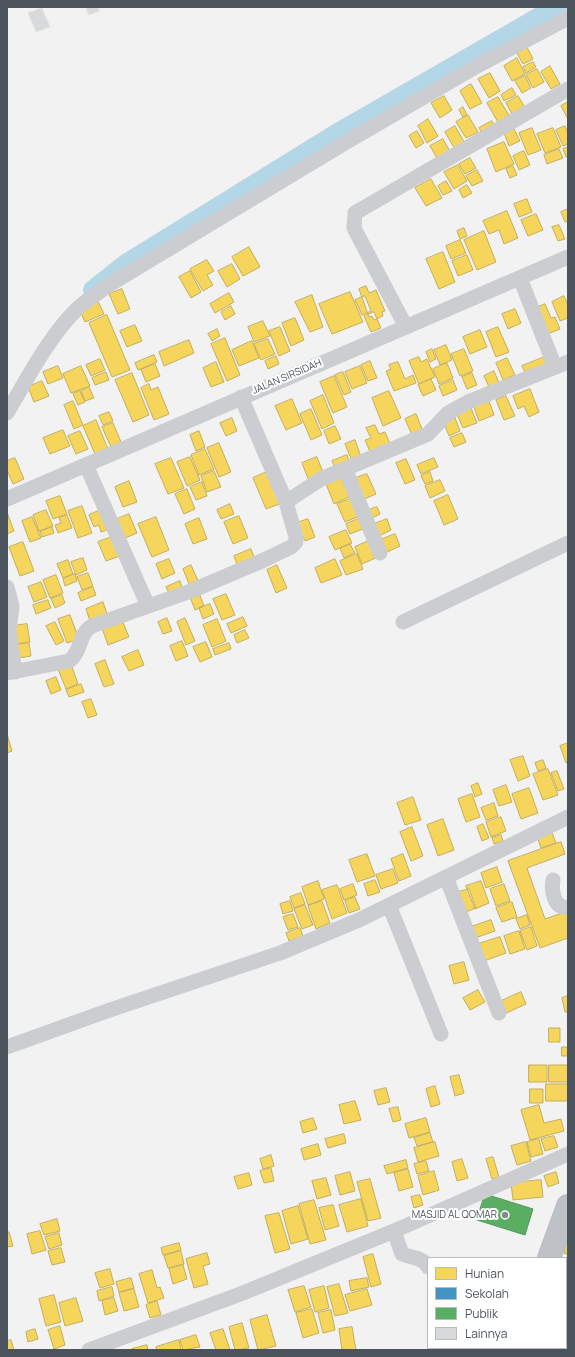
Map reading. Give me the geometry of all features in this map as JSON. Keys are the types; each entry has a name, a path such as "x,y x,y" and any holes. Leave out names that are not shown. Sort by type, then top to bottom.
{"highway":[{"path":"549,1257 568,1206"}],"street":[{"path":"7,413 41,355 71,316 78,308 112,283 476,66 568,18"},
{"path":"406,327 354,228 355,214 568,89"},
{"name":"JALAN SIRSIDAH","path":"7,499 568,257"},
{"path":"286,502 321,479 428,434 448,413 468,402 562,365 520,278"},
{"path":"7,587 12,606 9,630 11,672 69,660 76,654 84,634 89,628 191,591 291,547 296,542 296,537 286,502 241,398"},
{"path":"86,465 148,606"},
{"path":"345,469 380,554"},
{"path":"403,622 568,543"},
{"path":"7,1047 107,1011 280,953 359,920 568,817"},
{"path":"446,877 499,1013"},
{"path":"553,880 553,895 558,904 563,907 568,906"},
{"path":"389,905 441,1034"},
{"path":"89,1350 243,1293 394,1230 568,1154"},
{"path":"394,1230 402,1254 420,1260 426,1263 427,1266"}],"building: Hunian":[{"path":"526,45 533,59 523,64 516,51"},
{"path":"517,58 525,74 512,81 504,66"},
{"path":"533,62 536,67 526,73 523,67"},
{"path":"550,66 560,84 551,89 541,72"},
{"path":"537,69 544,82 533,88 526,75"},
{"path":"490,73 500,91 489,98 478,79"},
{"path":"525,76 531,88 522,93 515,81"},
{"path":"471,84 482,103 470,109 460,91"},
{"path":"512,88 516,95 504,101 501,95"},
{"path":"444,96 452,110 440,118 431,103"},
{"path":"518,96 526,109 513,116 506,103"},
{"path":"498,97 510,117 499,124 487,103"},
{"path":"568,102 568,119 561,106"},
{"path":"463,107 467,115 463,117 459,110"},
{"path":"468,115 478,132 466,138 456,122"},
{"path":"428,119 438,136 427,143 418,126"},
{"path":"492,121 496,130 484,137 479,128"},
{"path":"455,126 466,145 456,151 445,132"},
{"path":"565,126 568,133 568,144 563,146 556,130"},
{"path":"532,128 541,150 528,155 519,133"},
{"path":"553,128 561,147 545,153 537,134"},
{"path":"514,129 520,141 509,146 504,133"},
{"path":"417,131 424,143 416,148 409,136"},
{"path":"443,139 452,155 440,163 430,146"},
{"path":"504,142 514,164 496,172 487,149"},
{"path":"568,147 568,156 566,157 563,149"},
{"path":"559,149 563,158 547,164 544,155"},
{"path":"524,151 530,165 519,170 513,156"},
{"path":"470,158 476,168 465,174 459,164"},
{"path":"458,165 467,181 454,189 444,172"},
{"path":"513,166 517,175 510,178 506,169"},
{"path":"477,170 483,181 472,186 466,176"},
{"path":"431,179 442,198 426,206 415,188"},
{"path":"446,181 452,191 443,195 438,186"},
{"path":"467,185 472,193 463,198 459,190"},
{"path":"527,199 532,212 519,217 514,204"},
{"path":"568,209 568,221 565,222 561,212"},
{"path":"507,211 518,238 504,244 499,230 489,234 483,221"},
{"path":"536,214 543,230 528,236 521,220"},
{"path":"559,225 565,239 558,241 552,227"},
{"path":"464,228 467,236 460,239 457,231"},
{"path":"484,231 496,262 477,270 464,240"},
{"path":"460,240 466,253 451,259 446,246"},
{"path":"249,247 260,267 243,276 232,257"},
{"path":"443,252 455,282 439,289 426,259"},
{"path":"467,255 473,270 458,276 452,261"},
{"path":"207,260 214,271 207,275 213,285 203,291 190,269"},
{"path":"232,264 240,279 227,287 218,271"},
{"path":"190,271 201,292 191,298 179,277"},
{"path":"366,286 369,293 376,290 385,311 382,312 383,316 374,320 372,316 369,317 359,289"},
{"path":"122,289 130,309 118,314 109,294"},
{"path":"350,292 363,322 332,334 319,304"},
{"path":"229,293 234,302 215,313 210,304"},
{"path":"312,295 323,327 310,332 295,302"},
{"path":"365,296 371,311 362,315 355,300"},
{"path":"564,296 568,305 568,318 560,321 552,302"},
{"path":"98,301 104,314 85,322 79,309"},
{"path":"545,304 551,318 555,317 560,329 545,335 534,309"},
{"path":"231,306 235,314 225,320 221,312"},
{"path":"515,309 521,323 508,329 502,314"},
{"path":"374,312 381,328 371,332 364,316"},
{"path":"107,315 130,370 112,377 89,323"},
{"path":"295,318 304,340 291,346 282,323"},
{"path":"263,321 270,336 254,342 248,327"},
{"path":"135,325 142,341 127,347 120,331"},
{"path":"280,327 290,351 279,356 269,331"},
{"path":"498,327 509,352 496,357 486,332"},
{"path":"217,329 220,336 212,341 208,334"},
{"path":"480,330 487,347 470,354 463,337"},
{"path":"225,338 240,375 227,381 211,344"},
{"path":"268,339 275,354 261,360 254,344"},
{"path":"189,340 194,353 164,366 159,352"},
{"path":"252,341 259,358 239,366 232,350"},
{"path":"446,345 452,360 440,365 434,350"},
{"path":"432,349 436,359 430,362 426,352"},
{"path":"464,349 473,371 460,376 451,354"},
{"path":"154,355 157,362 138,370 135,363"},
{"path":"276,356 279,364 268,369 265,361"},
{"path":"547,356 550,364 526,374 522,366"},
{"path":"419,357 421,362 427,359 435,377 419,384 409,361"},
{"path":"507,358 515,375 503,380 496,363"},
{"path":"100,359 105,370 91,376 86,365"},
{"path":"370,361 377,378 368,381 361,365"},
{"path":"216,362 224,382 211,387 203,368"},
{"path":"398,362 405,379 413,375 416,383 394,391 386,371 391,369 389,365"},
{"path":"447,363 453,378 439,384 433,369"},
{"path":"155,364 160,376 146,382 141,370"},
{"path":"58,366 63,378 48,384 43,372"},
{"path":"81,366 90,386 71,393 63,374"},
{"path":"360,366 367,383 352,389 345,372"},
{"path":"494,371 499,383 489,387 484,376"},
{"path":"106,372 109,380 95,385 92,378"},
{"path":"343,372 351,392 344,395 335,375"},
{"path":"132,373 149,415 133,422 115,380"},
{"path":"472,373 477,385 467,389 462,377"},
{"path":"334,376 347,407 333,413 320,382"},
{"path":"431,379 436,390 423,396 418,385"},
{"path":"453,380 457,390 443,396 439,386"},
{"path":"42,381 49,396 34,402 28,387"},
{"path":"149,384 151,390 158,387 169,414 154,420 141,388"},
{"path":"89,387 94,398 85,401 81,391"},
{"path":"530,389 539,412 529,417 524,406 518,409 513,396"},
{"path":"80,391 85,402 78,405 73,394"},
{"path":"389,391 401,418 383,426 372,398"},
{"path":"323,395 334,423 322,429 310,401"},
{"path":"506,396 515,416 504,420 496,400"},
{"path":"292,399 302,423 286,430 275,406"},
{"path":"73,401 83,425 74,429 64,405"},
{"path":"489,401 494,415 479,421 474,407"},
{"path":"471,408 477,423 463,428 457,414"},
{"path":"311,409 322,435 311,440 300,414"},
{"path":"109,412 113,421 103,425 99,416"},
{"path":"416,414 423,431 412,435 405,419"},
{"path":"232,418 237,431 226,436 220,423"},
{"path":"455,418 460,431 449,436 444,423"},
{"path":"96,420 108,449 95,454 83,426"},
{"path":"113,423 121,442 111,447 102,427"},
{"path":"375,425 379,434 385,432 391,446 371,454 365,440 371,438 366,428"},
{"path":"335,426 341,439 329,444 324,431"},
{"path":"63,430 70,446 50,454 43,438"},
{"path":"80,431 88,449 76,454 68,436"},
{"path":"199,431 205,447 196,451 190,435"},
{"path":"462,433 466,442 454,447 450,438"},
{"path":"355,440 361,457 352,461 345,444"},
{"path":"219,443 231,472 219,477 207,448"},
{"path":"205,449 214,469 199,475 191,455"},
{"path":"347,455 350,464 336,470 332,461"},
{"path":"190,457 200,480 187,486 177,462"},
{"path":"317,457 324,475 309,481 302,463"},
{"path":"15,458 24,479 13,484 7,470 7,461"},
{"path":"171,458 184,488 168,494 155,464"},
{"path":"434,458 438,467 421,474 417,465"},
{"path":"406,459 415,480 405,484 396,463"},
{"path":"214,471 221,487 207,492 201,476"},
{"path":"269,471 282,503 266,509 253,478"},
{"path":"430,472 433,481 425,484 421,476"},
{"path":"367,474 376,494 362,500 353,479"},
{"path":"343,477 351,496 334,504 326,484"},
{"path":"440,480 445,491 430,498 425,486"},
{"path":"129,481 137,502 123,507 115,487"},
{"path":"202,482 207,496 196,500 190,487"},
{"path":"187,489 195,509 184,514 175,494"},
{"path":"448,495 458,519 444,525 434,501"},
{"path":"60,496 67,514 53,519 46,501"},
{"path":"353,498 360,516 345,522 337,504"},
{"path":"230,504 234,514 221,519 217,510"},
{"path":"82,506 92,533 78,538 68,511"},
{"path":"377,507 380,514 372,518 368,510"},
{"path":"103,509 110,529 101,532 99,525 94,527 89,515"},
{"path":"46,510 53,526 39,531 33,515"},
{"path":"129,514 137,533 123,539 115,520"},
{"path":"8,515 14,531 7,534 7,516"},
{"path":"67,515 72,528 58,533 55,525 61,523 59,518"},
{"path":"239,516 248,538 233,544 224,522"},
{"path":"32,517 41,538 30,542 22,521"},
{"path":"156,517 169,550 152,557 138,524"},
{"path":"199,518 207,539 193,544 185,524"},
{"path":"361,518 365,528 350,534 346,524"},
{"path":"308,519 315,537 305,541 297,523"},
{"path":"387,519 391,530 379,536 374,524"},
{"path":"52,527 54,533 42,537 40,532"},
{"path":"346,530 352,543 335,550 329,537"},
{"path":"395,534 400,546 385,553 380,540"},
{"path":"112,537 120,556 106,561 98,542"},
{"path":"371,540 378,557 362,564 355,547"},
{"path":"23,542 34,571 20,576 9,547"},
{"path":"350,544 355,553 344,558 340,548"},
{"path":"251,549 255,560 238,567 234,556"},
{"path":"357,554 363,569 346,575 340,561"},
{"path":"83,558 87,570 76,575 71,562"},
{"path":"169,559 175,573 162,579 156,564"},
{"path":"335,559 342,575 321,583 315,568"},
{"path":"68,560 73,574 63,578 57,564"},
{"path":"191,565 200,585 191,589 183,569"},
{"path":"277,565 287,588 276,593 267,570"},
{"path":"88,573 93,586 82,590 77,577"},
{"path":"75,574 77,581 65,586 63,579"},
{"path":"56,575 63,593 50,598 43,580"},
{"path":"180,581 183,590 170,595 166,587"},
{"path":"41,582 47,597 34,602 28,587"},
{"path":"93,587 96,595 81,601 78,593"},
{"path":"199,593 204,606 195,610 190,597"},
{"path":"226,594 235,615 222,620 213,599"},
{"path":"62,595 65,603 55,608 51,599"},
{"path":"48,600 51,608 36,614 33,605"},
{"path":"103,602 107,614 90,621 86,609"},
{"path":"210,604 214,614 203,619 199,608"},
{"path":"70,615 79,639 67,643 58,619"},
{"path":"243,617 247,626 231,633 227,624"},
{"path":"167,618 172,631 163,634 158,622"},
{"path":"185,618 195,641 186,645 177,622"},
{"path":"217,619 226,641 212,647 203,625"},
{"path":"122,620 129,637 108,645 102,628"},
{"path":"55,622 64,641 56,645 46,626"},
{"path":"27,624 30,642 15,644 13,626"},
{"path":"245,630 249,638 237,643 234,635"},
{"path":"182,641 188,656 176,661 170,646"},
{"path":"206,642 212,657 200,662 193,647"},
{"path":"29,643 31,656 18,658 16,645"},
{"path":"229,643 231,649 215,655 213,649"},
{"path":"138,650 144,665 129,671 122,657"},
{"path":"105,660 114,684 104,687 95,664"},
{"path":"71,664 78,684 66,689 58,669"},
{"path":"56,677 61,690 51,694 46,681"},
{"path":"81,684 84,692 69,697 66,690"},
{"path":"91,699 97,715 88,718 82,702"},
{"path":"7,734 12,751 7,753"},
{"path":"568,743 568,762 566,763 560,746"},
{"path":"523,756 530,776 518,781 510,760"},
{"path":"543,760 546,768 538,771 535,763"},
{"path":"548,769 558,795 543,800 533,774"},
{"path":"557,771 564,789 558,791 551,773"},
{"path":"478,783 482,794 475,797 471,786"},
{"path":"506,785 512,802 499,806 493,790"},
{"path":"529,788 538,813 521,819 512,794"},
{"path":"472,794 480,817 466,822 458,799"},
{"path":"413,797 421,820 405,825 397,803"},
{"path":"494,803 498,816 486,820 481,808"},
{"path":"501,817 506,831 491,837 486,822"},
{"path":"443,819 454,850 438,856 427,825"},
{"path":"483,824 489,838 482,841 477,827"},
{"path":"412,827 423,856 411,861 400,832"},
{"path":"552,833 556,843 541,848 538,839"},
{"path":"501,835 503,841 494,844 492,838"},
{"path":"561,842 565,854 527,868 545,919 568,911 568,938 540,948 508,861"},
{"path":"367,854 375,876 357,882 349,860"},
{"path":"403,854 411,876 399,881 391,859"},
{"path":"497,867 502,882 486,888 481,873"},
{"path":"393,869 398,883 381,889 376,875"},
{"path":"375,880 380,892 368,896 364,884"},
{"path":"318,881 324,899 308,905 302,887"},
{"path":"481,881 489,903 475,909 466,886"},
{"path":"353,884 357,895 344,900 340,889"},
{"path":"504,884 510,901 496,906 490,889"},
{"path":"337,885 347,913 332,919 322,890"},
{"path":"469,889 476,908 463,913 455,893"},
{"path":"301,893 305,904 294,908 290,897"},
{"path":"355,897 360,909 349,913 345,901"},
{"path":"290,901 293,911 283,914 280,904"},
{"path":"322,901 330,923 316,929 308,906"},
{"path":"512,902 517,917 502,922 496,908"},
{"path":"305,905 313,925 302,929 294,909"},
{"path":"293,914 298,927 288,930 283,917"},
{"path":"527,915 530,925 520,929 516,919"},
{"path":"491,920 495,931 475,938 471,927"},
{"path":"531,927 537,946 527,950 520,931"},
{"path":"300,928 303,936 289,941 286,933"},
{"path":"519,931 525,949 510,954 504,936"},
{"path":"500,937 506,953 484,961 478,944"},
{"path":"464,962 469,980 454,984 449,966"},
{"path":"478,990 485,1002 470,1010 463,998"},
{"path":"521,992 526,1004 504,1014 499,1002"},
{"path":"568,996 568,1012 565,1012 562,998"},
{"path":"549,1028 560,1028 560,1042 549,1042"},
{"path":"562,1047 568,1047 568,1056 562,1056"},
{"path":"529,1065 547,1065 547,1082 529,1082"},
{"path":"549,1065 568,1065 568,1082 549,1082"},
{"path":"459,1075 464,1093 455,1096 450,1077"},
{"path":"546,1084 568,1084 568,1101 546,1101"},
{"path":"435,1086 440,1104 431,1107 426,1089"},
{"path":"386,1088 390,1102 378,1105 374,1091"},
{"path":"530,1089 543,1089 543,1103 530,1103"},
{"path":"355,1101 361,1120 344,1124 339,1105"},
{"path":"539,1105 544,1123 561,1119 564,1131 530,1140 521,1110"},
{"path":"398,1107 401,1120 393,1122 389,1109"},
{"path":"313,1118 317,1129 303,1133 300,1122"},
{"path":"426,1118 430,1132 409,1138 405,1124"},
{"path":"430,1133 433,1142 417,1146 414,1138"},
{"path":"344,1134 346,1143 328,1148 325,1139"},
{"path":"554,1136 558,1147 545,1151 541,1139"},
{"path":"539,1139 543,1154 531,1157 527,1142"},
{"path":"435,1142 439,1156 418,1162 414,1148"},
{"path":"526,1142 531,1161 517,1165 511,1146"},
{"path":"318,1144 321,1155 304,1160 301,1149"},
{"path":"271,1155 274,1166 263,1169 260,1159"},
{"path":"493,1157 499,1177 492,1179 486,1159"},
{"path":"462,1159 468,1178 457,1181 452,1162"},
{"path":"406,1160 408,1168 387,1174 384,1166"},
{"path":"426,1161 429,1171 417,1174 414,1164"},
{"path":"271,1168 274,1181 264,1183 260,1171"},
{"path":"408,1169 413,1187 399,1191 394,1173"},
{"path":"434,1171 439,1190 423,1195 418,1176"},
{"path":"350,1172 355,1191 340,1195 335,1176"},
{"path":"556,1172 559,1183 548,1187 544,1176"},
{"path":"249,1173 252,1185 238,1189 234,1177"},
{"path":"326,1178 331,1195 317,1199 312,1181"},
{"path":"370,1179 381,1218 368,1221 357,1182"},
{"path":"541,1180 543,1197 513,1200 511,1183"},
{"path":"420,1195 423,1205 414,1208 411,1197"},
{"path":"361,1199 368,1226 347,1232 339,1205"},
{"path":"314,1200 326,1240 310,1244 299,1204"},
{"path":"333,1205 339,1226 325,1230 319,1208"},
{"path":"298,1206 308,1239 291,1244 282,1211"},
{"path":"279,1213 290,1249 275,1253 265,1216"},
{"path":"57,1219 60,1231 44,1235 40,1224"},
{"path":"40,1231 46,1250 32,1254 27,1234"},
{"path":"7,1232 9,1232 13,1246 7,1247"},
{"path":"59,1233 62,1245 49,1249 45,1237"},
{"path":"565,1237 568,1237 568,1254 565,1254"},
{"path":"179,1243 181,1250 163,1255 161,1248"},
{"path":"61,1248 65,1262 52,1265 48,1251"},
{"path":"181,1251 184,1264 168,1268 164,1256"},
{"path":"207,1253 210,1264 203,1266 208,1284 194,1288 186,1259"},
{"path":"373,1254 381,1284 371,1287 363,1257"},
{"path":"183,1265 187,1279 173,1284 169,1269"},
{"path":"110,1269 114,1284 100,1288 95,1273"},
{"path":"152,1270 157,1288 160,1287 164,1298 148,1303 139,1274"},
{"path":"131,1278 134,1288 119,1292 116,1282"},
{"path":"367,1278 369,1287 351,1291 349,1281"},
{"path":"339,1284 348,1313 335,1316 327,1287"},
{"path":"304,1286 311,1307 295,1312 288,1290"},
{"path":"324,1286 329,1308 315,1312 309,1290"},
{"path":"112,1287 114,1296 99,1301 97,1291"},
{"path":"134,1289 139,1307 124,1311 119,1293"},
{"path":"367,1289 372,1305 350,1311 345,1295"},
{"path":"54,1295 61,1322 46,1326 39,1299"},
{"path":"567,1295 568,1295 567,1320"},
{"path":"76,1298 83,1321 65,1326 59,1303"},
{"path":"114,1298 118,1311 105,1315 102,1301"},
{"path":"157,1301 161,1315 150,1318 146,1305"},
{"path":"312,1309 319,1333 303,1338 296,1313"},
{"path":"331,1310 335,1330 323,1333 318,1313"},
{"path":"267,1315 276,1346 258,1350 250,1320"},
{"path":"242,1323 249,1348 235,1350 229,1327"},
{"path":"60,1326 65,1345 54,1349 48,1330"},
{"path":"352,1327 356,1350 342,1350 339,1329"},
{"path":"35,1329 38,1339 28,1342 26,1332"},
{"path":"223,1329 230,1350 216,1350 210,1333"},
{"path":"196,1335 200,1347 183,1350 180,1340"},
{"path":"11,1340 14,1350 7,1350 7,1341"},
{"path":"179,1340 181,1350 157,1350 156,1347"},
{"path":"147,1345 148,1350 132,1350 132,1349"},
{"path":"480,1349 500,1349 500,1350"}],"building: Sekolah":[{"path":"451,1349 476,1349 476,1350"}],"building: Publik":[{"name":"MASJID AL QOMAR","path":"485,1194 533,1209 525,1235 477,1220"}],"building: Lainnya":[{"path":"86,7 98,7 100,11 89,15"},
{"path":"42,8 50,27 36,32 28,13"}],"waterway":[{"path":"93,290 126,264 333,136 557,7"}],"place":[{"name":"MASJID AL QOMAR","path":"505,1215"}]}
